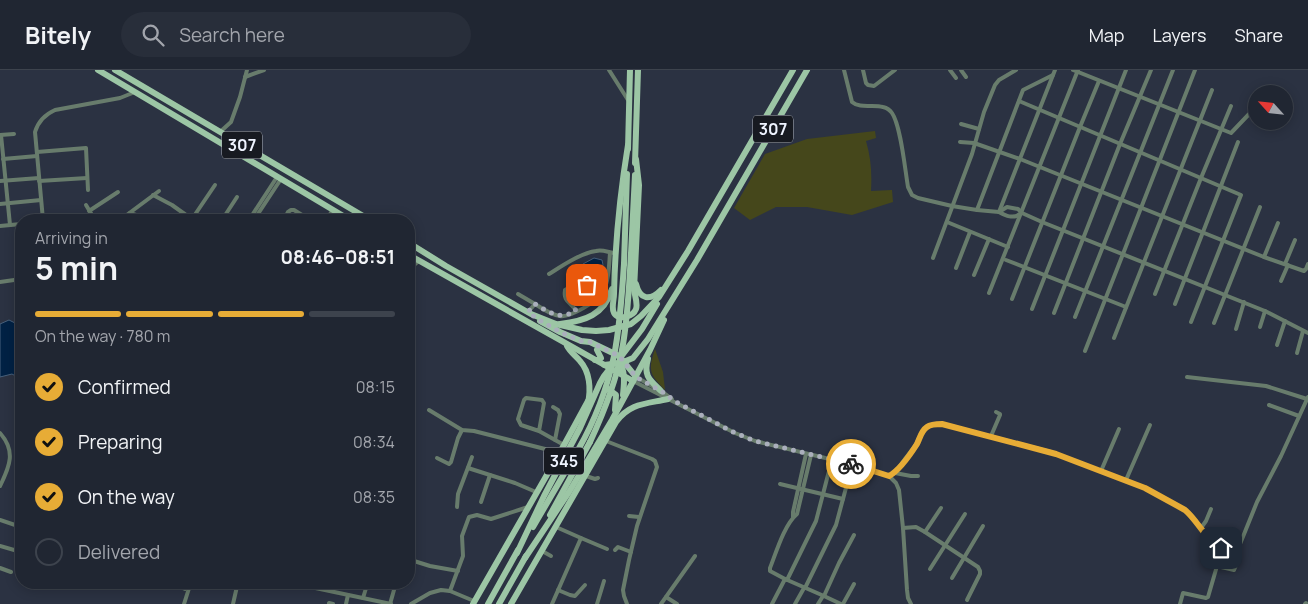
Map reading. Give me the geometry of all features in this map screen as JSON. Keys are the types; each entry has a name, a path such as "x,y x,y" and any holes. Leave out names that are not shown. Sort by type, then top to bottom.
{"main road":[{"name":"307","path":"98,70 340,214"},
{"name":"307","path":"115,70 360,214"},
{"name":"345","path":"488,604 516,553 578,450 597,409 613,362 624,264 630,70"},
{"name":"345","path":"501,604 508,588 590,442 606,404 622,352 631,254 638,70"},
{"name":"307","path":"616,363 625,357 633,341 654,310 793,70"},
{"name":"307","path":"631,378 650,350 671,303 807,70"},
{"path":"184,122 189,114"},
{"path":"628,144 613,253 613,308 614,314 622,318 634,313 637,306 634,290 636,280 639,185 636,160"},
{"path":"415,247 546,324 597,350 616,363 631,378"},
{"path":"415,259 595,360 616,363 630,360 636,356 671,303"},
{"path":"636,280 641,295 650,298 656,295 671,279"},
{"path":"530,313 556,324 582,330 609,330 635,321 648,310 671,279"},
{"path":"556,324 576,322 592,316 604,305 614,282"},
{"path":"654,310 657,314 665,311"},
{"path":"581,341 590,342 631,378"},
{"path":"565,343 569,350 582,362 590,383 588,401 580,428"},
{"path":"595,360 601,358 597,350"},
{"path":"650,350 646,367 647,374 650,381 661,391"},
{"path":"616,363 631,378"},
{"name":"345","path":"516,553 580,428 604,376 616,363"},
{"path":"596,392 606,382 615,378 631,378"},
{"name":"345","path":"525,558 582,477 623,398 631,378"},
{"path":"596,392 606,388 616,395 612,430"},
{"path":"511,604 556,527 582,477 621,416 629,409 668,399"},
{"path":"472,601 528,508 588,401"},
{"path":"483,604 496,588"}],"street":[{"path":"220,132 231,122 247,70"},
{"path":"245,77 264,70"},
{"path":"609,70 629,102"},
{"path":"844,70 852,102 859,106 874,105 887,108 892,113 898,127 908,187 912,195 952,206 1000,212 1010,217 1018,216 1022,213"},
{"path":"862,70 866,83 871,86 874,86 896,70"},
{"path":"950,70 956,78"},
{"path":"961,70 966,77"},
{"path":"932,258 972,154 984,112 997,82 1016,70"},
{"path":"1032,309 1126,70"},
{"path":"1054,313 1082,238 1151,70"},
{"path":"1075,317 1173,70"},
{"path":"1085,352 1196,70"},
{"path":"989,294 1060,118 1076,71 1231,133 1248,114"},
{"path":"977,210 1024,89 1054,72"},
{"path":"1000,212 1054,72"},
{"path":"1012,299 1099,81"},
{"path":"1114,338 1212,90"},
{"path":"42,214 35,132 41,120 55,110 120,98 135,92"},
{"path":"1019,101 1241,195 1191,322"},
{"path":"1155,294 1231,106"},
{"path":"961,124 979,129"},
{"path":"10,225 0,135 14,134"},
{"path":"960,142 974,143 1020,159 1304,271 1308,264"},
{"path":"1175,304 1238,142"},
{"path":"2,157 86,148 88,190"},
{"path":"0,181 87,178"},
{"path":"253,214 279,178"},
{"path":"258,214 279,178"},
{"path":"196,214 215,185"},
{"path":"130,213 159,191"},
{"path":"89,211 118,192"},
{"path":"153,195 186,214"},
{"path":"226,214 236,197"},
{"path":"0,204 41,200"},
{"path":"86,206 92,214"},
{"path":"1000,212 1007,207 1018,209 1022,213 1042,222 1265,311 1306,332 1297,353"},
{"path":"1214,323 1260,207"},
{"path":"287,214 292,210 300,214"},
{"path":"332,214 335,211"},
{"path":"946,222 1008,247"},
{"path":"1264,256 1278,223"},
{"path":"0,226 15,225"},
{"path":"956,268 970,232"},
{"path":"974,275 989,239"},
{"path":"1281,281 1295,240"},
{"path":"518,294 560,316 568,315 600,296 605,287 613,253 597,250 565,263 549,274"},
{"path":"1006,260 1126,307"},
{"path":"415,264 418,261"},
{"path":"0,282 15,280"},
{"path":"576,311 564,295 565,290 580,280 587,285 594,301"},
{"path":"573,305 590,295"},
{"path":"1236,328 1244,302"},
{"path":"530,313 535,304"},
{"path":"1260,327 1265,311"},
{"path":"1277,345 1285,321"},
{"path":"1187,377 1266,386 1308,398 1256,502 1236,554"},
{"path":"631,378 661,391 678,403"},
{"path":"631,378 668,399 746,437 889,476 896,482 899,490 906,590 911,604"},
{"path":"539,431 544,403 542,400 526,398 518,419 519,422 524,427 539,431 564,445"},
{"path":"1269,405 1300,416"},
{"path":"553,407 560,414 555,440"},
{"path":"429,410 462,430 474,431 549,450 558,455"},
{"path":"991,436 1000,415 996,412"},
{"path":"889,476 895,473 927,427 932,424 942,424 1056,454 1145,488 1180,506 1190,514 1216,545 1240,555 1234,570 1217,566 1208,598 1184,592 1180,604"},
{"path":"1126,480 1150,425"},
{"path":"1100,471 1119,428"},
{"path":"437,458 449,464 451,462 462,430"},
{"path":"0,433 9,446 10,458 8,471 0,486"},
{"path":"606,441 652,459 657,464 631,552 623,590 627,604"},
{"path":"809,454 793,517 785,531 770,571 786,580 842,604 854,584"},
{"path":"457,507 458,494 472,457"},
{"path":"468,468 536,492"},
{"path":"772,604 816,521 829,471"},
{"path":"895,473 918,476"},
{"path":"795,604 836,525 850,474"},
{"path":"481,502 490,475"},
{"path":"582,477 598,478"},
{"path":"780,484 843,499"},
{"path":"450,591 463,556 462,536 469,517 477,515 491,519 528,508"},
{"path":"925,532 942,508"},
{"path":"1200,528 1206,521 1211,509"},
{"path":"930,569 965,514"},
{"path":"629,516 640,517"},
{"path":"0,520 15,525"},
{"path":"952,578 983,526"},
{"path":"556,527 607,550"},
{"path":"903,528 916,527 978,567 980,571 967,600"},
{"path":"818,604 824,596 854,535"},
{"path":"552,604 582,538"},
{"path":"0,546 15,550"},
{"path":"615,550 618,547 631,552"},
{"path":"542,550 551,556"},
{"path":"661,604 695,556"},
{"path":"415,561 458,571"},
{"path":"0,568 11,572"},
{"path":"597,604 604,582"},
{"path":"558,590 570,596 575,596 586,585"},
{"path":"187,604 190,589"},
{"path":"233,604 236,589"},
{"path":"321,589 391,604 394,590"},
{"path":"364,598 366,589"},
{"path":"411,604 438,590 450,591 472,601"},
{"path":"346,604 348,595"},
{"path":"666,597 677,604"}],"green space":[{"path":"875,131 876,138 866,141 871,166 871,191 892,190 893,202 852,215 807,207 776,207 750,220 734,208 765,154 807,139"},
{"path":"655,349 663,372 665,390 651,371 651,362"}],"water":[{"path":"594,258 602,260 603,265 598,279 591,281 584,276 585,274 581,268 583,264"},
{"path":"9,320 15,323 15,376 12,374 0,377 0,324"}],"way so far":[{"path":"587,285 590,295 573,305 576,311 568,315 560,316 535,304 528,312 560,332 581,341 590,342 617,355 636,377 678,403 735,433 755,441 851,464"}],"route":[{"path":"851,464 889,476 895,473 927,427 932,424 942,424 1051,452 1145,488 1185,510 1213,542 1221,548"}]}
